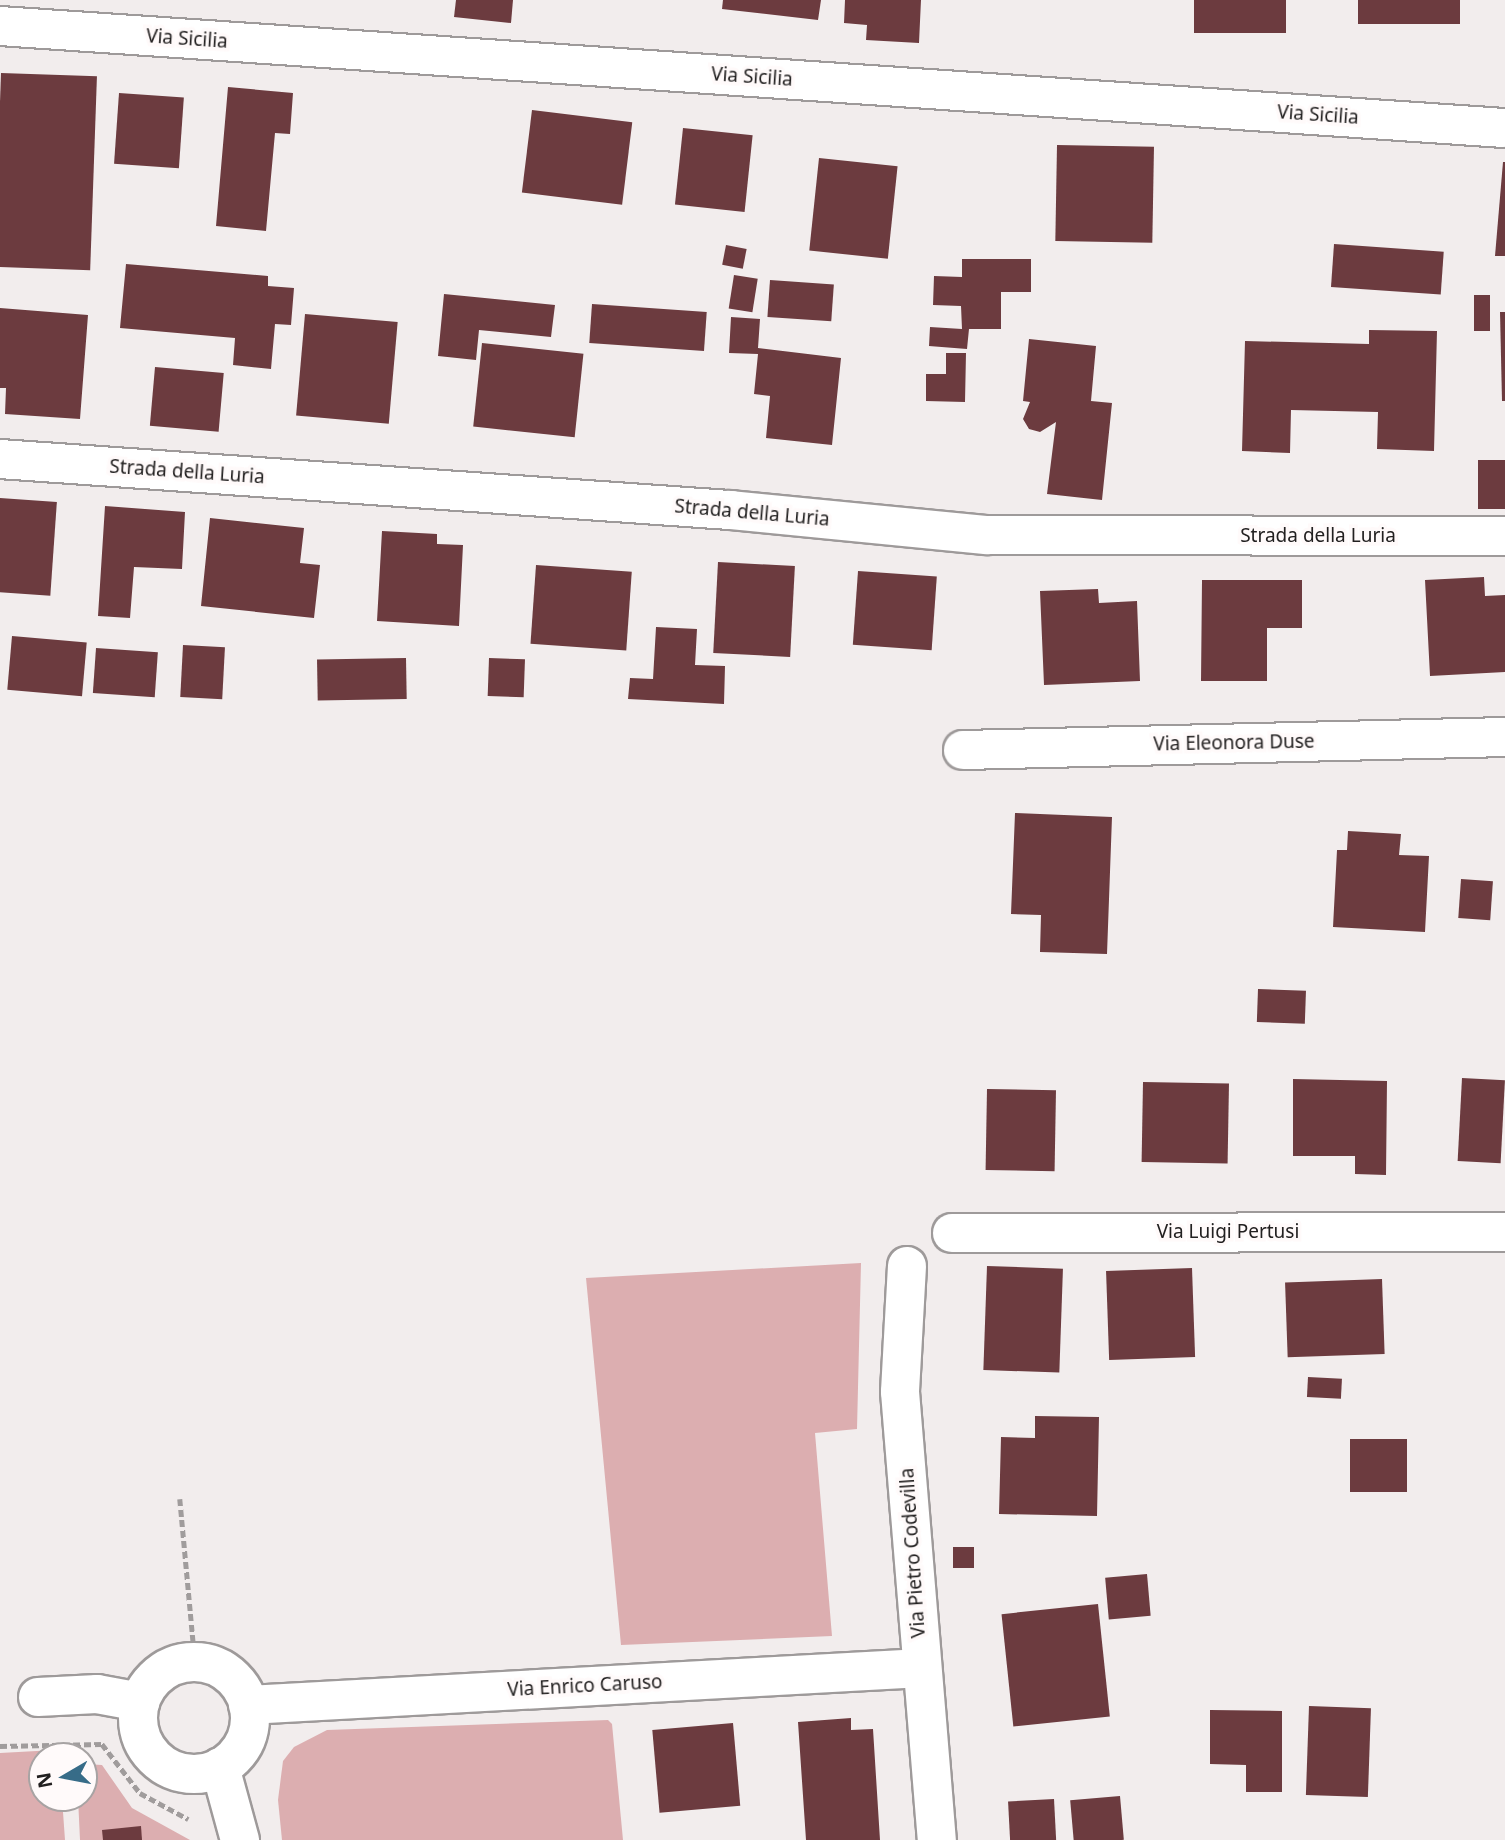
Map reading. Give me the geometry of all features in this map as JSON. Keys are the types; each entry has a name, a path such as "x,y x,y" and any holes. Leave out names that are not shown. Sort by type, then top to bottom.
{"street":[{"name":"Via Sicilia","path":"0,26 1505,128"},
{"name":"Strada della Luria","path":"0,459 730,510 987,535 1505,536"},
{"name":"Via Eleonora Duse","path":"963,750 1505,737"},
{"name":"Via Luigi Pertusi","path":"952,1233 1505,1232"},
{"name":"Via Pietro Codevilla","path":"907,1266 900,1392 937,1840"},
{"path":"195,1662 228,1675 248,1705 249,1719 242,1747 220,1767 192,1774 164,1766 153,1757 139,1731 140,1702 145,1689 167,1669 195,1662"},
{"name":"Via Enrico Caruso","path":"248,1705 922,1668"},
{"path":"38,1697 97,1695 140,1702"},
{"path":"220,1767 240,1840"}],"path":[{"path":"180,1499 195,1662"},
{"path":"0,1746 102,1744 140,1793 195,1825"}],"shaded area":[{"path":"861,1263 857,1429 815,1433 832,1636 621,1645 586,1278"},
{"path":"608,1720 612,1724 623,1840 282,1840 278,1800 283,1761 294,1747 327,1730"},
{"path":"28,1751 28,1812 63,1812 65,1840 0,1840 0,1753"},
{"path":"98,1765 102,1765 132,1808 190,1840 80,1840 79,1812 98,1812"}],"building":[{"path":"456,0 513,0 511,23 454,17"},
{"path":"723,0 821,0 818,20 722,9"},
{"path":"845,0 921,0 919,43 866,40 867,25 844,23"},
{"path":"1194,0 1286,0 1286,33 1194,33"},
{"path":"1358,0 1460,0 1460,24 1358,24"},
{"path":"1,73 97,76 90,270 0,267"},
{"path":"228,87 293,93 290,134 275,133 266,231 216,226"},
{"path":"119,93 184,98 179,168 114,164"},
{"path":"532,110 632,122 622,205 522,192"},
{"path":"683,128 753,135 745,212 675,205"},
{"path":"1057,145 1154,147 1152,243 1055,241"},
{"path":"819,158 898,166 888,259 809,250"},
{"path":"1503,162 1505,256 1495,256"},
{"path":"1334,244 1444,252 1441,295 1331,287"},
{"path":"726,245 747,249 743,269 722,265"},
{"path":"962,259 1031,259 1031,292 1001,292 1001,329 969,329 967,349 929,346 930,327 962,329 961,306 933,305 934,276 962,277"},
{"path":"126,264 268,276 268,286 294,288 291,325 275,324 271,369 233,365 235,338 120,328"},
{"path":"734,275 758,279 752,312 729,309"},
{"path":"770,280 834,284 831,321 767,317"},
{"path":"444,294 555,305 551,337 479,330 476,360 438,356"},
{"path":"1474,295 1490,295 1490,331 1474,331"},
{"path":"592,304 707,312 704,351 589,343"},
{"path":"0,308 88,315 80,419 5,414 6,388 0,388"},
{"path":"1500,312 1505,312 1505,401 1502,401"},
{"path":"305,314 398,322 389,424 296,416"},
{"path":"731,317 760,319 758,348 841,358 832,445 766,438 770,396 754,394 758,354 729,353"},
{"path":"1369,330 1437,331 1434,451 1377,449 1378,412 1291,410 1290,453 1242,451 1245,341 1369,344"},
{"path":"1029,339 1096,346 1091,401 1112,403 1102,500 1047,494 1056,422 1040,432 1029,429 1023,419 1030,402 1023,401"},
{"path":"482,343 583,354 575,437 473,427"},
{"path":"946,353 966,353 965,402 926,401 926,374 946,374"},
{"path":"155,367 224,373 219,432 150,426"},
{"path":"1478,460 1505,460 1505,509 1478,509"},
{"path":"0,498 57,502 50,596 0,592"},
{"path":"105,506 185,512 182,569 134,567 130,618 98,616"},
{"path":"210,518 304,528 300,563 320,565 314,618 201,606"},
{"path":"382,531 437,534 437,544 463,545 459,626 377,621"},
{"path":"718,562 795,566 790,657 713,653"},
{"path":"536,565 632,572 626,651 530,644"},
{"path":"858,571 937,577 932,650 853,645"},
{"path":"1484,577 1485,596 1505,595 1505,672 1430,676 1425,580"},
{"path":"1202,580 1302,580 1302,628 1267,628 1267,681 1201,681"},
{"path":"1098,589 1099,603 1137,601 1140,681 1044,685 1040,591"},
{"path":"656,627 697,629 695,665 725,666 724,704 628,699 630,678 653,679"},
{"path":"12,636 87,643 82,696 7,690"},
{"path":"183,645 225,647 222,699 180,697"},
{"path":"96,648 158,652 155,697 93,693"},
{"path":"406,658 407,699 318,701 317,660"},
{"path":"489,658 525,659 524,697 488,696"},
{"path":"1015,813 1112,817 1107,954 1040,952 1041,915 1011,914"},
{"path":"1348,831 1401,834 1399,855 1429,856 1425,932 1333,927 1337,850 1347,850"},
{"path":"1461,879 1493,881 1490,920 1458,918"},
{"path":"1258,989 1306,991 1305,1024 1257,1022"},
{"path":"1462,1078 1505,1080 1501,1163 1458,1161"},
{"path":"1293,1079 1387,1081 1386,1175 1355,1174 1355,1156 1293,1156"},
{"path":"1143,1082 1229,1084 1228,1163 1142,1162"},
{"path":"987,1089 1056,1090 1055,1171 986,1170"},
{"path":"987,1266 1063,1269 1059,1373 983,1370"},
{"path":"1192,1268 1195,1357 1109,1360 1106,1271"},
{"path":"1382,1279 1385,1354 1288,1357 1285,1282"},
{"path":"1308,1377 1342,1379 1341,1399 1307,1397"},
{"path":"1035,1416 1099,1417 1097,1516 999,1514 1001,1437 1035,1438"},
{"path":"1350,1439 1407,1439 1407,1492 1350,1492"},
{"path":"953,1547 974,1547 974,1568 953,1568"},
{"path":"1147,1574 1151,1616 1109,1620 1105,1578"},
{"path":"1098,1604 1110,1716 1013,1727 1002,1614"},
{"path":"1309,1706 1371,1708 1368,1797 1306,1795"},
{"path":"1210,1710 1282,1711 1282,1792 1246,1792 1246,1765 1210,1764"},
{"path":"851,1718 851,1730 873,1729 880,1840 806,1840 798,1722"},
{"path":"733,1723 740,1806 660,1813 652,1730"},
{"path":"1120,1796 1124,1840 1074,1840 1070,1800"},
{"path":"1054,1799 1056,1840 1010,1840 1008,1801"},
{"path":"141,1826 142,1840 103,1840 102,1830"}]}
